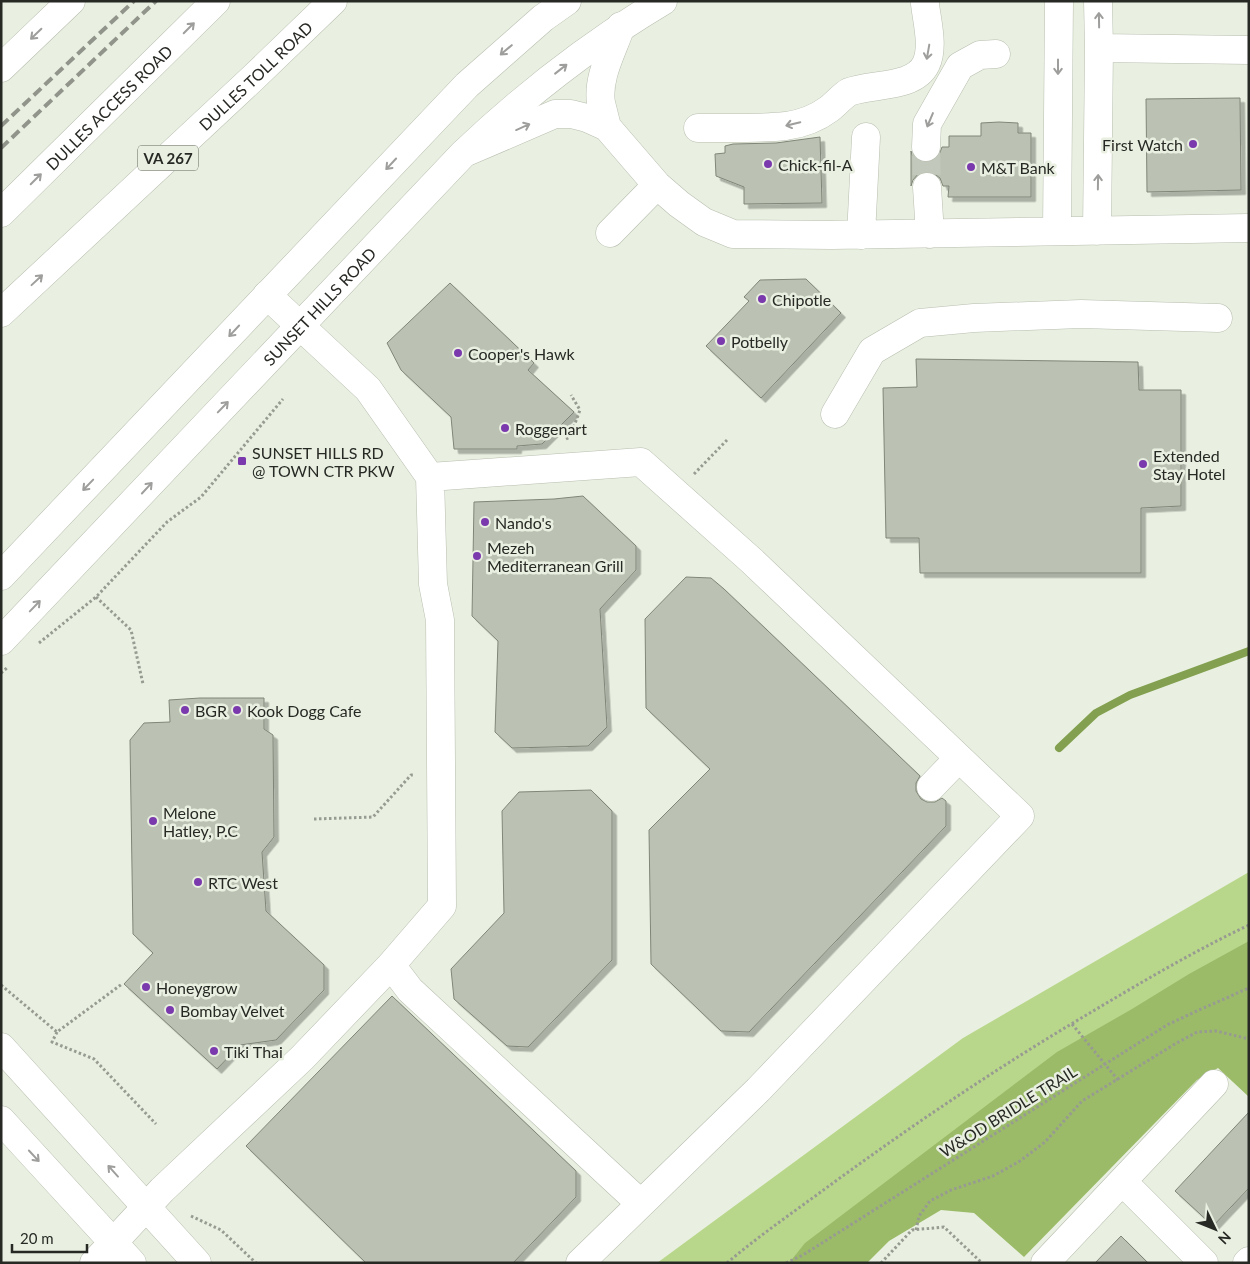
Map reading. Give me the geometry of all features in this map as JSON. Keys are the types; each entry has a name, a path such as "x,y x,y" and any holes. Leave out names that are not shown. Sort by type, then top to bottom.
{"main road":[{"path":"1,68 71,1"},
{"name":"DULLES ACCESS ROAD","path":"1,213 216,1"},
{"name":"DULLES TOLL ROAD","path":"1,313 333,1"},
{"path":"1,576 467,85 543,18 567,1"},
{"name":"SUNSET HILLS ROAD","path":"6,653 301,326 463,154 535,88 621,26 663,1"},
{"path":"1058,231 1059,1"},
{"path":"1097,231 1100,48 1098,1"},
{"path":"698,128 787,126 810,120 828,110 848,93 875,86 900,83 916,76 926,65 930,41 925,4"},
{"path":"607,127 601,102 602,85 605,69 621,26"},
{"path":"1100,48 1249,50"},
{"path":"926,147 927,124 960,66 980,55 996,54"},
{"path":"463,154 555,114 571,114 587,118 607,127 658,185 679,204 704,222 733,234 861,235 1249,228"},
{"path":"861,235 866,137"},
{"path":"610,233 658,185"},
{"path":"927,186 930,234"},
{"path":"94,1263 146,1207 309,1065 442,906 440,620 433,584 430,477 368,390 267,295"},
{"path":"835,414 872,351 920,322 1081,314 1218,318"},
{"path":"430,477 641,462 752,561 1020,816 758,1090 580,1263"},
{"path":"931,787 959,758"},
{"path":"391,965 410,990 640,1203"},
{"path":"1,1047 198,1263"},
{"path":"1045,1263 1214,1084"},
{"path":"1,1120 132,1263"},
{"path":"1123,1182 1204,1263"}],"path":[{"path":"562,442 570,437 580,410 571,395"},
{"path":"34,647 96,597 168,522 201,498 284,399"},
{"path":"676,492 727,440"},
{"path":"96,597 132,630 142,684"},
{"path":"1,673 6,653"},
{"path":"314,819 373,817 411,775 441,772"},
{"path":"728,1263 885,1145 969,1088 1072,1024 1220,939 1249,925"},
{"path":"122,984 57,1032 52,1042 94,1059 156,1124"},
{"path":"1,985 57,1032"},
{"name":"W&OD BRIDLE TRAIL","path":"786,1263 803,1255 1167,1026 1201,1008 1249,988"},
{"path":"1072,1024 1118,1080"},
{"path":"916,1230 919,1216 930,1201 952,1190 993,1176 1020,1161 1045,1142 1082,1101 1175,1044 1197,1032 1216,1030 1249,1039"},
{"path":"190,1216 221,1230 256,1263"},
{"path":"880,1263 912,1230 944,1227 982,1263"}],"green space":[{"path":"1249,872 1249,1013 853,1263 657,1263 963,1038"},
{"path":"1249,941 1249,1097 1218,1068 1197,1080 1024,1257 974,1213 941,1210 889,1241 867,1263 789,1263 805,1243 1057,1052"}],"building":[{"name":"First Watch","path":"1240,98 1241,190 1147,192 1146,99"},
{"name":"M&T Bank","path":"981,123 1018,123 1018,133 1031,133 1031,197 948,197 949,186 943,186 940,178 926,171 918,174 911,186 911,151 912,155 918,160 925,163 933,161 939,155 942,147 949,147 949,136 981,136"},
{"name":"Chick-fil-A","path":"820,137 822,203 744,204 744,187 716,176 715,154 725,153 725,146 733,144 776,143"},
{"path":"806,279 841,313 761,398 706,346 749,301 744,297 760,280"},
{"name":"Cooper's Hawk","path":"450,283 534,363 528,370 574,412 542,444 517,446 517,449 454,449 451,417 401,370 387,343"},
{"name":"Extended Stay Hotel","path":"916,359 1138,362 1139,390 1181,390 1181,506 1141,508 1141,573 920,573 919,538 886,538 883,388 917,387"},
{"path":"583,496 636,546 636,570 600,609 607,727 588,746 512,748 495,732 498,641 472,616 474,502"},
{"path":"686,577 711,578 724,589 920,776 916,783 916,791 921,799 927,802 935,802 942,798 946,801 946,826 749,1032 721,1031 651,964 649,830 710,769 646,708 645,619"},
{"name":"RTC West","path":"264,698 264,729 273,735 274,837 262,852 266,911 324,965 324,990 276,1040 240,1045 217,1069 124,984 153,953 133,934 130,740 144,723 170,722 169,700"},
{"path":"591,790 612,811 612,960 528,1047 507,1046 454,999 451,969 504,913 502,811 519,792"},
{"path":"392,996 576,1171 576,1197 513,1263 366,1263 246,1146"},
{"path":"1249,1112 1249,1188 1213,1226 1175,1191"},
{"path":"1121,1236 1148,1263 1095,1263"}],"waterway":[{"path":"1059,748 1096,713 1130,695 1249,651"}],"tunnel":[{"path":"926,147 927,187"}],"railway":[{"path":"1,126 134,1"},
{"path":"1,148 156,1"}],"place":[{"name":"First Watch","path":"1193,144"},
{"name":"Chick-fil-A","path":"768,164"},
{"name":"M&T Bank","path":"971,167"},
{"name":"Chipotle","path":"762,299"},
{"name":"Potbelly","path":"721,341"},
{"name":"Cooper's Hawk","path":"458,353"},
{"name":"Roggenart","path":"505,428"},
{"name":"SUNSET HILLS RD @ TOWN CTR PKW","path":"242,461"},
{"name":"Extended Stay Hotel","path":"1143,464"},
{"name":"Nando's","path":"485,522"},
{"name":"Mezeh Mediterranean Grill","path":"477,556"},
{"name":"BGR","path":"185,710"},
{"name":"Kook Dogg Cafe","path":"237,710"},
{"name":"Melone Hatley, P.C","path":"153,821"},
{"name":"RTC West","path":"198,882"},
{"name":"Honeygrow","path":"146,987"},
{"name":"Bombay Velvet","path":"170,1010"},
{"name":"Tiki Thai","path":"214,1051"}]}
